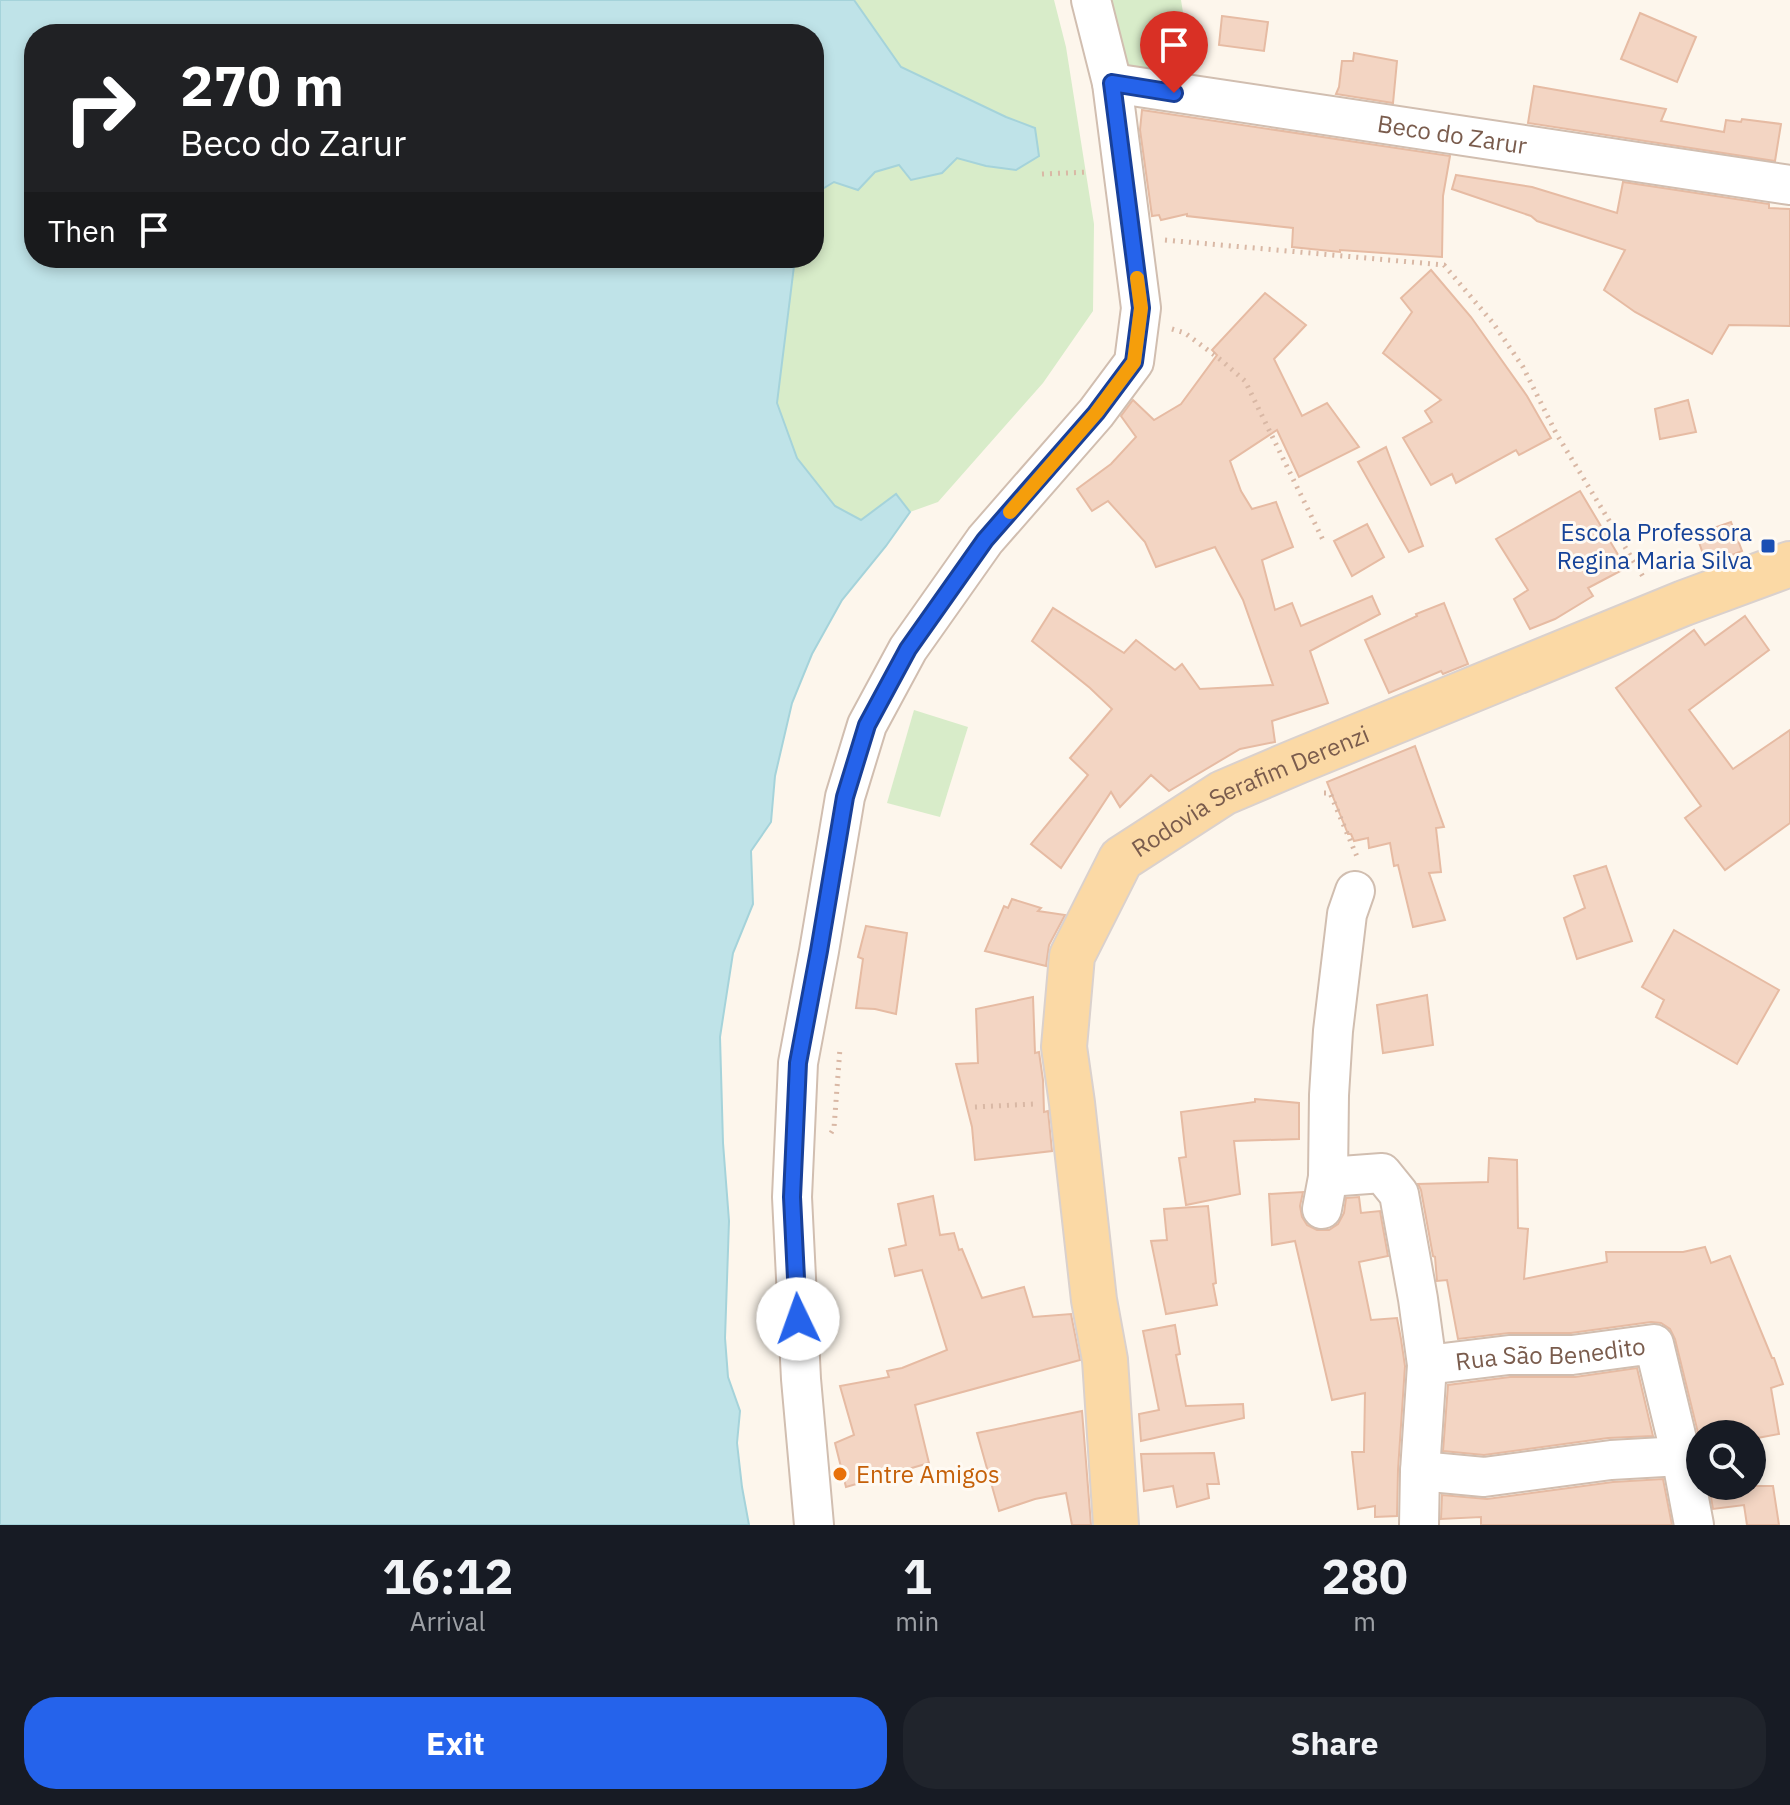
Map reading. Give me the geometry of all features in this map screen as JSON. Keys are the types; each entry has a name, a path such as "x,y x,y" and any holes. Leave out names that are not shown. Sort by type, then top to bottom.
{"main road":[{"name":"Rodovia Serafim Derenzi","path":"1116,1525 1105,1360 1094,1300 1064,1047 1072,956 1121,859 1223,793 1674,607 1790,564"}],"street":[{"path":"814,1525 801,1379 792,1197 798,1063 845,797 867,725 908,649 985,540 1096,413 1134,362 1141,308 1112,83 1091,0"},
{"name":"Beco do Zarur","path":"1112,83 1790,185"},
{"name":"Rua São Benedito","path":"1355,891 1347,914 1333,1031 1325,1193 1382,1173 1399,1194 1427,1365 1419,1525"},
{"name":"Rua São Benedito","path":"1427,1365 1509,1355 1572,1355 1654,1344 1694,1525"},
{"path":"1420,1471 1484,1477 1611,1460 1681,1456"}],"path":[{"path":"1042,174 1098,171"},
{"path":"1132,237 1444,265 1493,323 1523,367 1556,433 1647,585"},
{"path":"1141,308 1155,323 1185,333 1245,381 1323,540"},
{"path":"1279,770 1306,793 1330,793 1363,875 1365,886 1355,891"},
{"path":"975,1107 1072,1103"}],"green space":[{"path":"854,0 1054,0 1066,47 1094,224 1093,311 1043,383 938,502 910,512 896,495 862,520 835,506 797,458 777,403 794,268 824,268 824,188 834,182 858,190 875,172 899,165 956,158 1016,170 1035,128 901,67"},
{"path":"1105,0 1181,0 1194,80 1125,73"},
{"path":"914,710 968,727 940,817 887,803"}],"water":[{"path":"0,0 854,0 901,67 1035,128 1039,156 1016,170 957,158 942,173 911,180 899,165 875,172 858,190 834,182 824,188 824,24 24,24 24,268 794,268 777,403 797,458 835,506 861,520 896,494 910,512 842,600 812,654 792,703 775,776 771,822 751,851 753,904 733,953 720,1037 729,1221 725,1338 728,1377 740,1411 737,1443 749,1525 0,1525"}],"building":[{"path":"1640,13 1696,37 1677,82 1621,59"},
{"path":"1222,16 1268,22 1264,51 1219,45"},
{"path":"1354,53 1397,61 1393,103 1336,94 1342,61 1353,61"},
{"path":"1534,86 1666,109 1661,121 1724,132 1726,120 1781,124 1775,161 1528,123"},
{"path":"1142,110 1450,156 1443,196 1442,257 1292,247 1293,228 1187,214 1161,220 1159,215 1152,216 1140,130"},
{"path":"1456,175 1532,187 1617,213 1623,182 1790,209 1790,326 1729,325 1712,354 1635,312 1604,290 1625,250 1452,189"},
{"path":"1431,270 1471,317 1527,396 1551,438 1519,455 1516,450 1456,483 1452,474 1431,485 1403,438 1432,422 1425,411 1441,400 1383,353 1412,312 1401,298"},
{"path":"1265,293 1306,325 1274,359 1302,416 1327,403 1359,447 1299,477 1277,430 1230,461 1241,491 1252,509 1276,502 1293,547 1262,560 1275,610 1292,603 1301,626 1372,596 1380,614 1310,651 1328,703 1272,721 1275,742 1240,749 1169,791 1151,775 1120,807 1111,792 1061,868 1031,844 1088,775 1070,758 1112,709 1032,641 1053,608 1124,653 1136,640 1175,670 1182,664 1200,689 1273,685 1243,600 1215,547 1156,567 1145,542 1108,501 1092,511 1077,489 1111,464 1136,437 1121,416 1133,400 1154,420 1181,404 1217,355 1212,350"},
{"path":"1688,400 1696,432 1660,439 1655,409"},
{"path":"1386,447 1423,546 1409,552 1358,462"},
{"path":"1580,491 1626,568 1588,588 1593,596 1555,619 1530,629 1514,599 1528,590 1496,539"},
{"path":"1731,522 1742,551 1707,565 1696,534"},
{"path":"1367,524 1384,557 1352,576 1334,541"},
{"path":"1444,603 1468,664 1443,674 1441,671 1389,693 1365,640"},
{"path":"1745,616 1769,650 1689,710 1733,769 1790,730 1790,823 1725,870 1685,818 1701,806 1616,688 1694,630 1705,645"},
{"path":"1415,746 1444,827 1436,828 1441,872 1429,873 1445,920 1413,927 1390,843 1369,848 1368,838 1354,841 1348,834 1327,782"},
{"path":"1606,866 1632,941 1577,959 1564,918 1585,908 1574,876"},
{"path":"1012,899 1041,908 1038,911 1065,915 1049,945 1046,966 985,951 1004,906 1008,908"},
{"path":"866,926 907,933 896,1014 856,1008 863,959 858,957"},
{"path":"1674,930 1779,990 1737,1064 1656,1017 1664,1000 1642,987"},
{"path":"1427,995 1433,1045 1383,1053 1377,1005"},
{"path":"1033,997 1035,1053 1039,1052 1044,1112 1048,1111 1052,1151 975,1160 972,1127 956,1064 978,1063 976,1009"},
{"path":"1255,1099 1299,1103 1299,1139 1234,1141 1240,1194 1186,1205 1179,1158 1186,1157 1181,1112 1255,1102"},
{"path":"1489,1158 1517,1160 1518,1228 1528,1229 1524,1279 1607,1262 1606,1252 1683,1252 1705,1247 1711,1263 1730,1256 1783,1384 1771,1388 1779,1434 1766,1436 1766,1420 1695,1420 1675,1339 1670,1329 1661,1323 1571,1333 1509,1333 1458,1339 1447,1280 1437,1281 1435,1257 1418,1184 1488,1182"},
{"path":"1303,1192 1300,1206 1302,1217 1307,1225 1317,1230 1329,1230 1338,1224 1344,1213 1346,1198 1359,1197 1361,1213 1380,1211 1388,1256 1359,1262 1371,1320 1397,1318 1401,1339 1405,1366 1397,1516 1375,1517 1375,1506 1358,1509 1352,1452 1364,1452 1365,1393 1332,1400 1295,1241 1272,1245 1269,1194"},
{"path":"933,1196 940,1235 954,1233 982,1298 1024,1287 1033,1317 1071,1314 1080,1360 915,1405 929,1463 846,1487 835,1443 854,1435 840,1386 889,1377 887,1371 947,1350 922,1270 895,1276 889,1249 906,1245 898,1204"},
{"path":"1208,1206 1217,1305 1166,1314 1151,1241 1167,1240 1164,1209"},
{"path":"1175,1325 1180,1354 1176,1355 1186,1406 1243,1404 1244,1418 1141,1441 1139,1414 1159,1410 1143,1331"},
{"path":"1637,1368 1653,1436 1608,1438 1484,1455 1443,1451 1448,1385 1510,1377 1575,1377"},
{"path":"1082,1411 1091,1525 1072,1525 1066,1493 999,1511 977,1433"},
{"path":"1214,1453 1219,1484 1207,1484 1209,1498 1177,1507 1173,1486 1144,1491 1141,1454"},
{"path":"1663,1479 1672,1525 1481,1525 1481,1517 1441,1519 1442,1495 1487,1499 1613,1482"},
{"path":"1766,1486 1773,1486 1779,1525 1747,1525 1744,1505 1713,1509 1711,1500 1766,1500"}],"slow traffic":[{"path":"1010,512 1096,413 1134,362 1141,308 1137,278"}],"place":[{"name":"Escola Professora Regina Maria Silva","path":"1768,546"},
{"name":"Entre Amigos","path":"840,1474"}],"route":[{"path":"798,1319 792,1197 798,1063 845,797 867,725 908,649 985,540 1096,413 1134,362 1141,308 1112,83 1174,93"}]}
